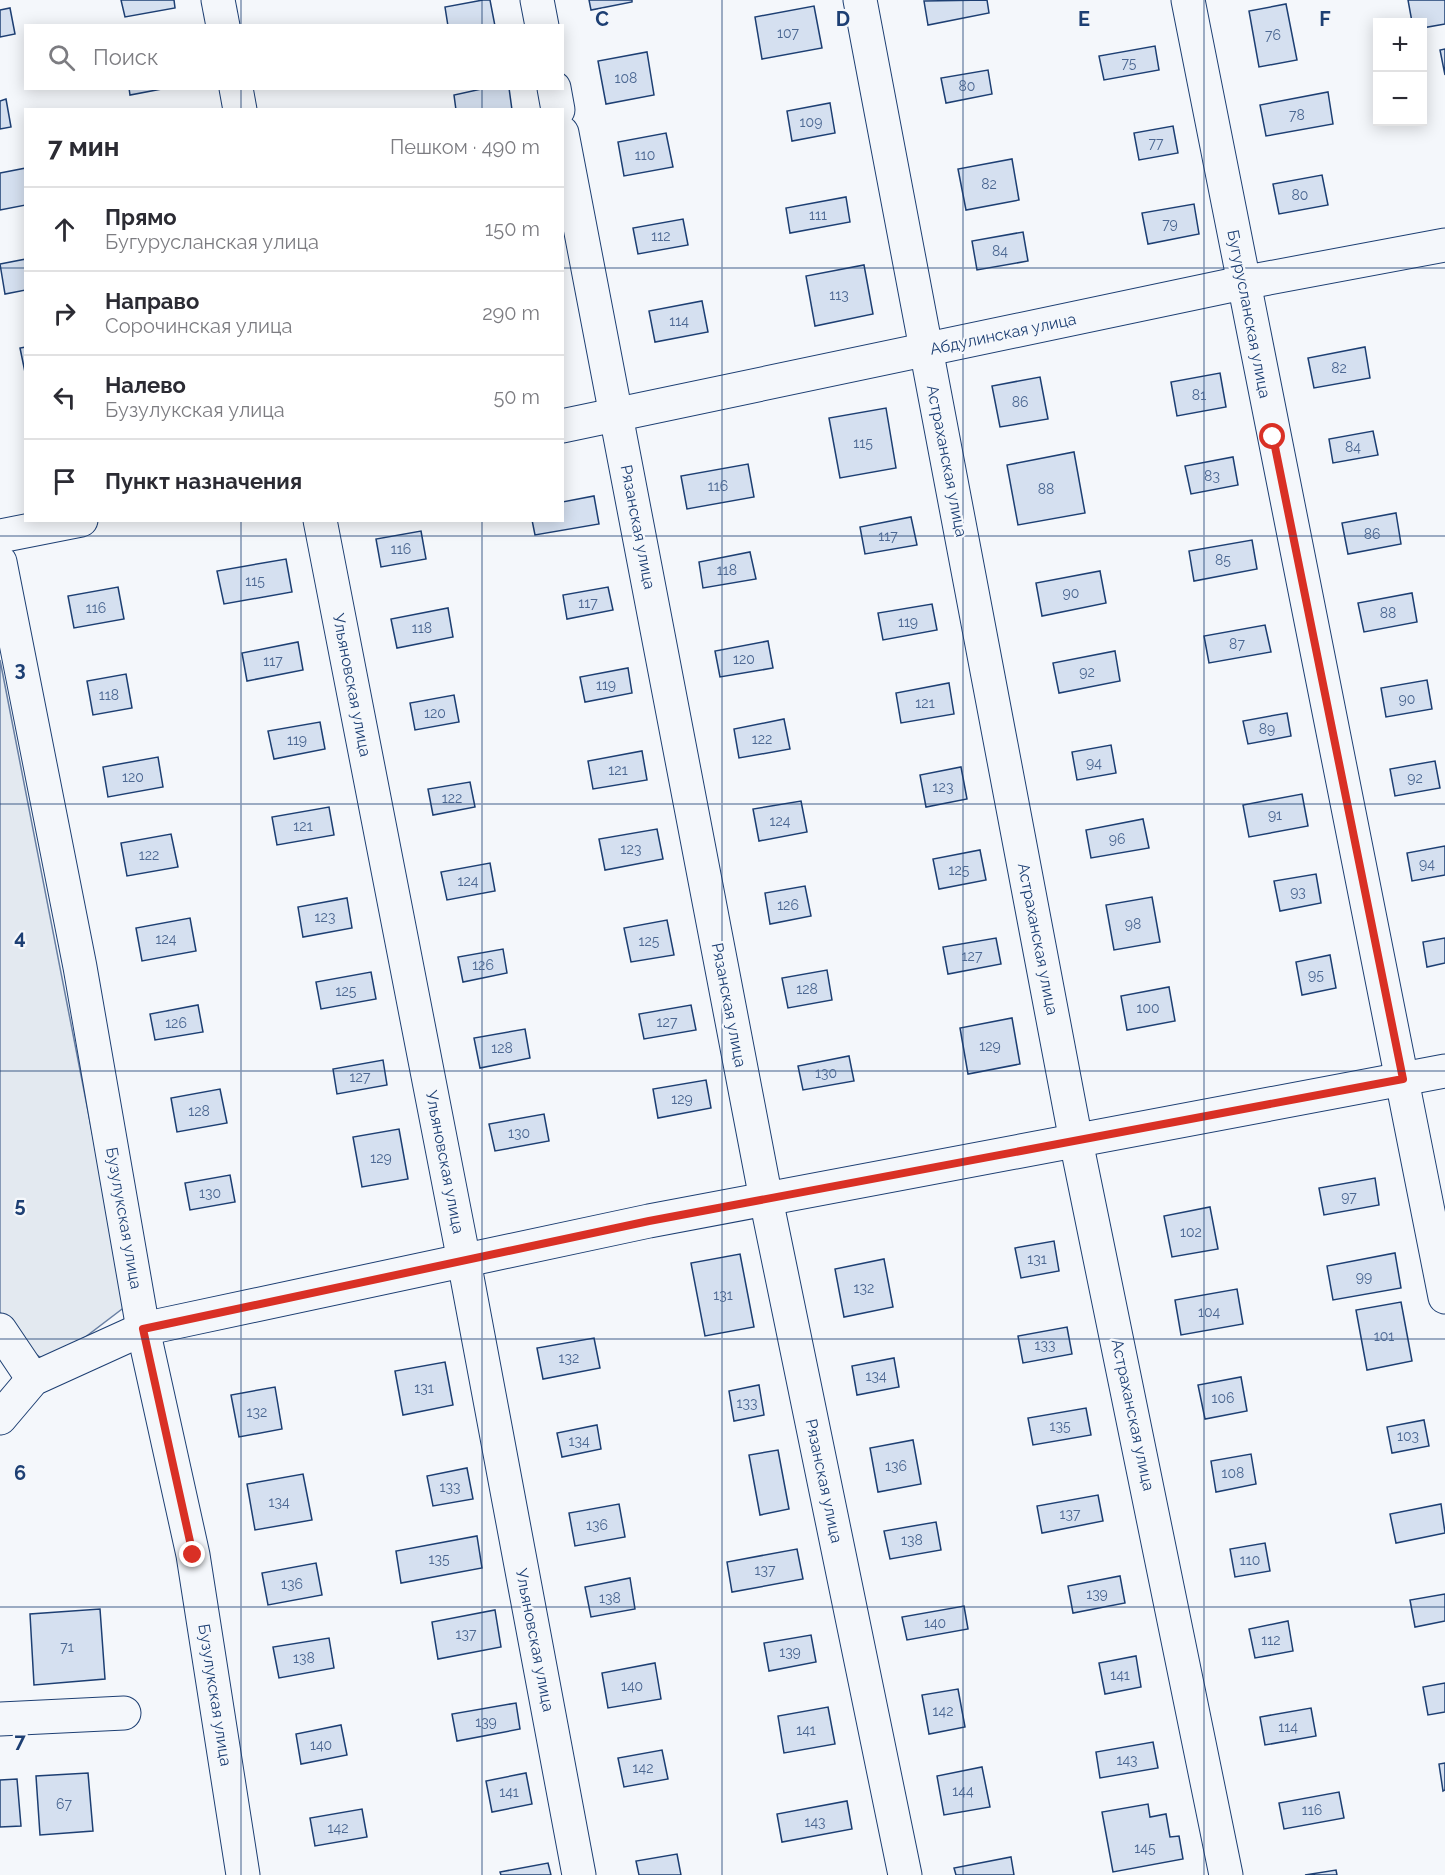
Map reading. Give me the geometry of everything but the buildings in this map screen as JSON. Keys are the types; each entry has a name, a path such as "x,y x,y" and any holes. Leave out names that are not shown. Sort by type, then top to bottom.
{"street":[{"path":"218,0 223,24"},
{"path":"537,0 542,24"},
{"name":"Астраханская улица","path":"860,0 1076,1140 1226,1875"},
{"name":"Бугурусланская улица","path":"1188,0 1242,283 1445,1298"},
{"path":"236,90 240,108"},
{"path":"554,90 558,108"},
{"name":"Рязанская улица","path":"564,143 766,1199 905,1875"},
{"name":"Абдулинская улица","path":"564,426 1242,283 1445,245"},
{"path":"0,536 71,522"},
{"name":"Ульяновская улица","path":"320,522 464,1261 579,1875"},
{"name":"Бузулукская улица","path":"0,562 80,967 143,1329 193,1555 243,1875"},
{"path":"0,1418 33,1380 143,1329 649,1221 1445,1071"},
{"path":"0,1330 33,1380"},
{"path":"0,1719 124,1713"}],"shaded area":[{"path":"0,660 126,1306 59,1357 40,1357 20,1343 0,1312"}],"route":[{"path":"193,1555 143,1329 649,1221 1403,1079 1273,437"}]}
